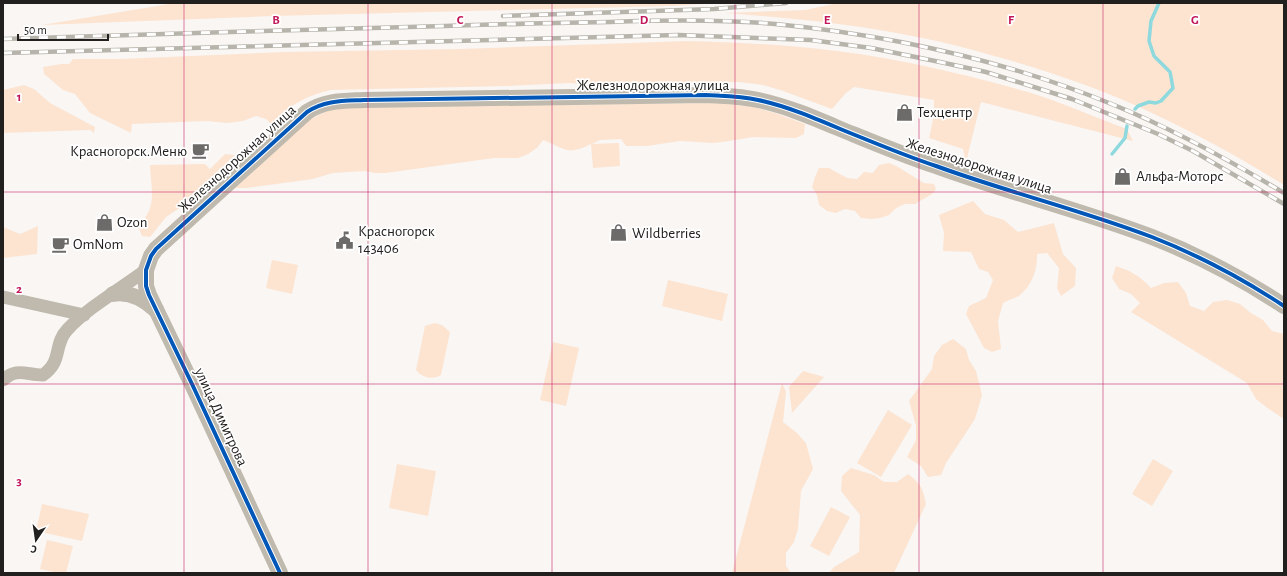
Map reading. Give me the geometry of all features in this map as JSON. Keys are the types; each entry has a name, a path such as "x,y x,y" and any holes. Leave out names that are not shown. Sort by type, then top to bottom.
{"street":[{"name":"Железнодорожная улица","path":"146,270 151,256 156,249 307,112 324,103 364,100 727,96 759,100 776,104 938,167 1096,217 1153,237 1240,278 1284,306"},
{"path":"3,380 15,372 43,375 50,370 55,361 61,338 67,330 84,315 146,270"},
{"name":"улица Димитрова","path":"146,270 146,286 156,310 280,573"},
{"path":"113,294 120,293 134,296 156,310"},
{"path":"3,297 84,315"}],"shaded area":[{"path":"175,3 719,3 672,6 273,16 42,25"},
{"path":"838,3 1284,3 1284,185 1187,130 1135,105 1097,89 1038,69 960,47 898,33 824,22 725,13 805,10"},
{"path":"687,41 765,44 838,51 947,71 1028,92 1065,105 1127,129 1133,141 981,102 966,162 963,149 929,138 934,115 934,100 854,87 846,93 832,109 763,85 739,82 569,83 508,86 331,90 305,98 292,106 271,124 266,119 256,116 243,121 227,123 207,121 132,124 131,133 90,113 75,94 63,90 44,74 43,67 69,64 73,59 120,59 285,52 460,49"},
{"path":"24,85 34,89 50,103 95,127 94,133 90,130 3,133 3,90"},
{"path":"720,103 754,107 778,114 805,124 804,134 796,138 753,137 712,143 680,141 647,146 626,146 621,139 600,140 592,144 619,143 620,166 593,168 591,144 577,150 567,150 543,140 537,148 518,158 494,158 386,173 365,171 333,173 313,179 246,188 235,188 309,120 329,110 348,107"},
{"path":"225,154 235,155 178,209 166,217 150,237 142,236 138,226 148,212 152,198 150,165 205,164 210,169"},
{"path":"889,163 924,183 934,184 936,189 932,194 915,204 905,204 896,208 889,215 880,218 861,218 855,211 845,209 836,213 827,211 819,205 817,195 812,187 819,168 829,168 847,178 857,179 864,172 873,173 879,165"},
{"path":"973,201 985,214 1004,220 1018,232 1054,223 1063,254 1076,268 1075,286 1061,296 1057,288 1059,268 1047,253 1037,254 1035,271 1031,282 1020,295 1003,303 998,321 1001,349 992,352 984,348 966,314 969,306 986,298 993,280 988,272 979,269 971,252 943,251 944,233 939,215"},
{"path":"38,226 37,254 3,258 3,227 20,234"},
{"path":"272,260 298,265 292,294 266,288"},
{"path":"1116,266 1135,274 1151,288 1164,283 1178,282 1186,293 1190,306 1204,311 1213,302 1227,300 1240,304 1263,320 1272,331 1284,334 1284,419 1256,399 1247,383 1131,312 1140,303 1131,294 1119,289 1112,278"},
{"path":"668,280 728,294 722,321 662,306"},
{"path":"435,323 442,325 450,332 441,375 431,378 421,375 416,370 425,326"},
{"path":"953,339 966,349 969,360 976,371 982,395 975,419 946,463 941,475 928,477 921,466 907,457 916,440 916,426 909,401 932,369 934,356 942,345"},
{"path":"553,342 579,348 566,406 540,400"},
{"path":"803,371 824,377 792,413 789,387"},
{"path":"782,383 786,392 783,422 797,433 806,443 813,469 801,491 798,529 794,542 786,553 786,566 791,573 732,573"},
{"path":"888,410 912,425 881,477 857,463"},
{"path":"1153,459 1173,471 1152,506 1132,494"},
{"path":"397,464 436,471 428,516 389,508"},
{"path":"851,468 874,475 884,482 897,482 908,474 919,484 924,494 926,504 894,573 829,573 834,567 859,552 860,515 841,491 842,476"},
{"path":"42,504 89,514 82,541 36,531"},
{"path":"831,507 850,517 829,556 810,546"},
{"path":"47,540 73,546 66,573 58,573 40,569"}],"waterway":[{"path":"1135,109 1138,106 1149,102 1156,103 1161,101 1173,88 1170,72 1154,56 1149,41 1151,21 1159,3"},
{"path":"1112,154 1125,138 1127,126"}],"railway":[{"path":"503,16 714,9 786,3"},
{"path":"3,39 672,20 754,22 818,29 861,35 948,52 1032,75 1073,89 1136,114 1179,135 1222,157 1284,193"},
{"path":"3,53 678,35 811,40 871,48 986,72 1072,99 1158,134 1193,151 1284,204"}],"cycle path":[{"path":"280,573 149,295 146,286 146,270 151,256 156,249 307,112 328,103 364,100 706,95 758,100 799,112 924,162 1152,237 1220,268 1253,286 1284,306"}],"place":[{"name":"Техцентр","path":"904,112"},
{"name":"Красногорск.Меню","path":"200,151"},
{"name":"Альфа-Моторс","path":"1123,176"},
{"name":"Ozon","path":"104,222"},
{"name":"Wildberries","path":"619,233"},
{"name":"Красногорск 143406","path":"345,240"},
{"name":"OmNom","path":"60,244"}]}
